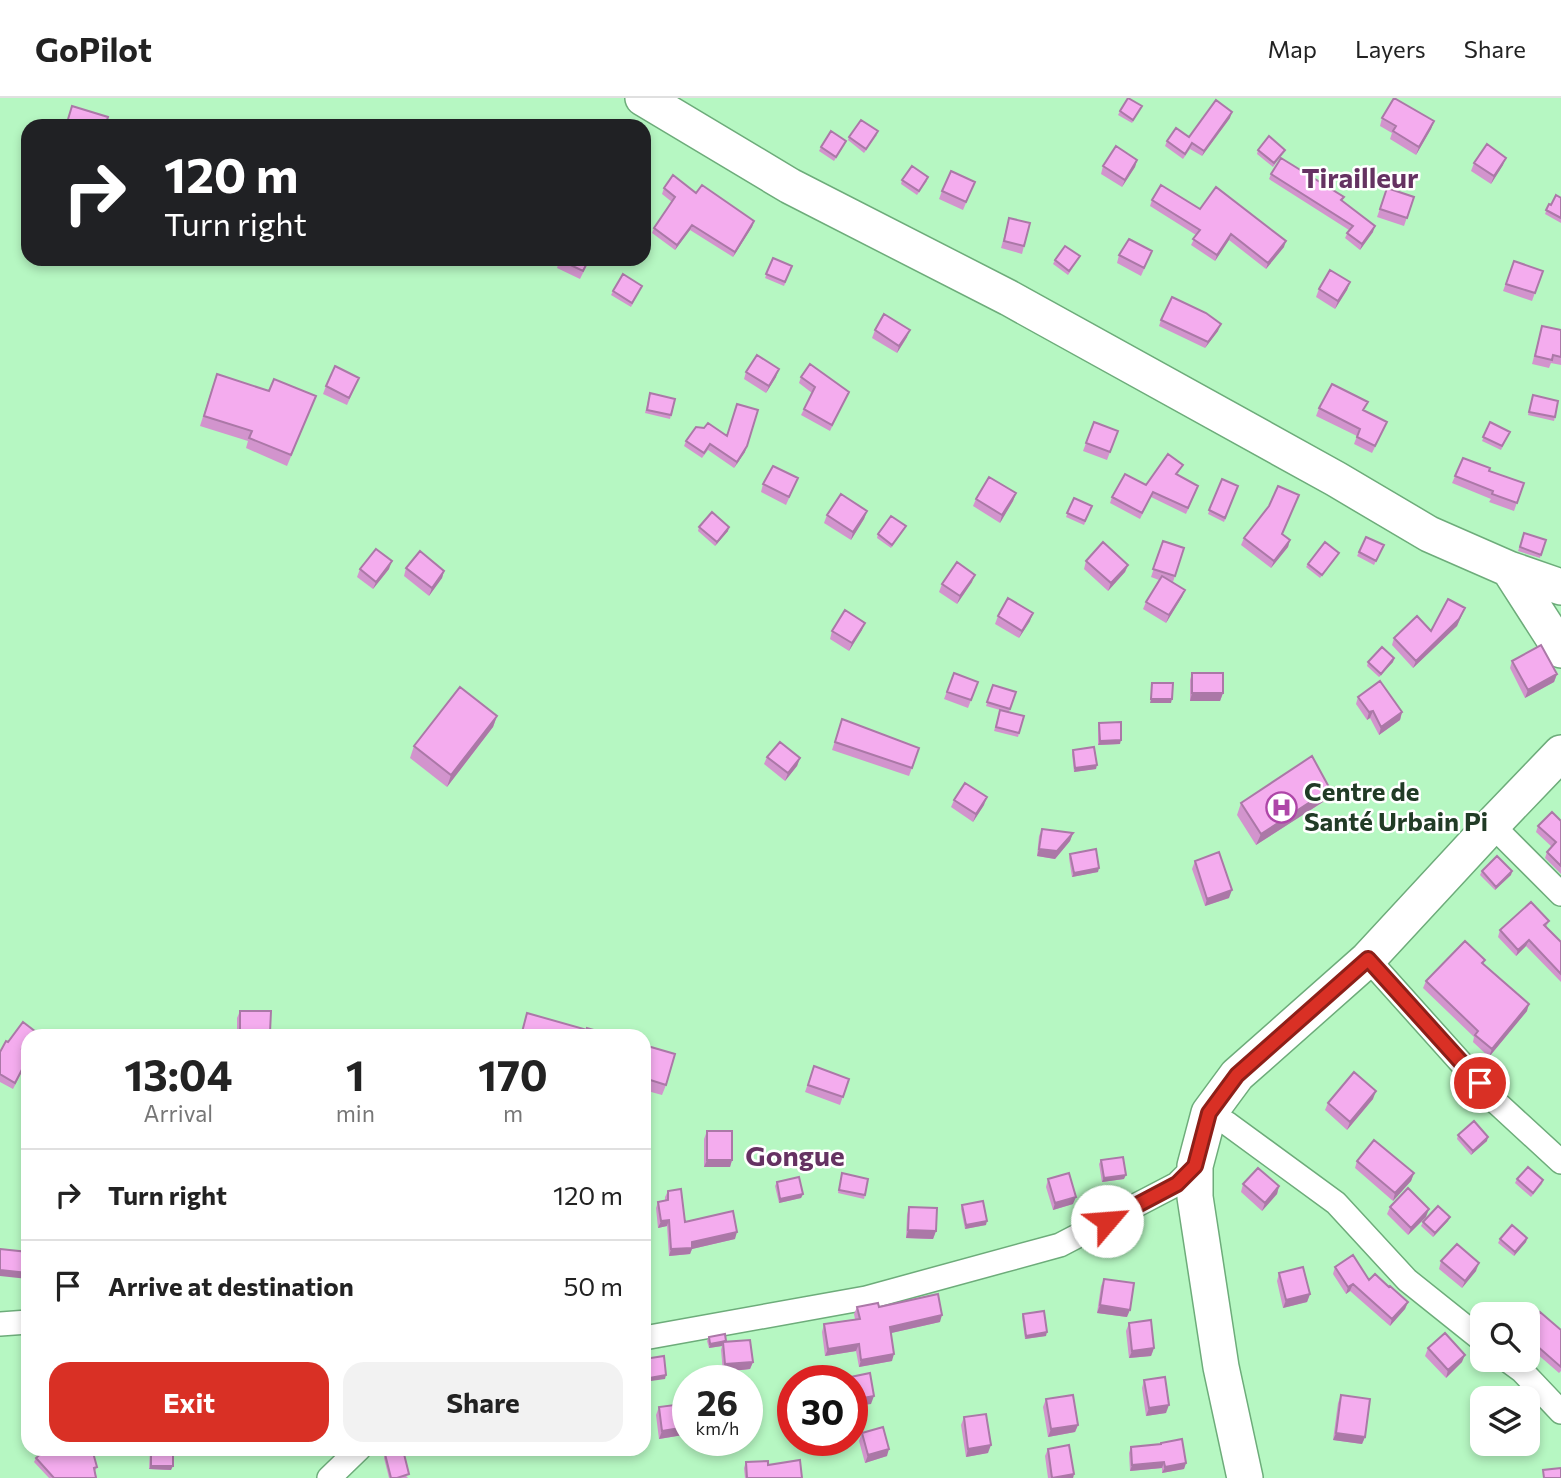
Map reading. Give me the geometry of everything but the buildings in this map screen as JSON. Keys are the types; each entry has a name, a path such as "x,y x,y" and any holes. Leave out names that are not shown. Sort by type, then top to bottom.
{"main road":[{"path":"643,98 790,186 1009,298 1430,534 1508,569 1561,587"},
{"path":"1508,569 1561,650"},
{"path":"1245,1478 1219,1354 1195,1197 1195,1166 1209,1113 1237,1075 1368,959 1561,753"}],"street":[{"path":"1492,825 1561,894"},
{"path":"1368,959 1498,1104 1561,1162"},
{"path":"1209,1113 1336,1203 1408,1280 1470,1330"},
{"path":"651,1337 866,1298 1060,1245 1177,1184 1195,1166"},
{"path":"0,1324 21,1322"},
{"path":"1523,1372 1561,1412"},
{"path":"329,1478 352,1456"}],"place":[{"name":"Centre de Santé Urbain Pi","path":"1281,807"}],"district":[{"name":"Tirailleur","path":"1360,178"},
{"name":"Gongue","path":"795,1156"}],"route":[{"path":"1107,1221 1177,1184 1195,1166 1209,1113 1237,1075 1368,959 1480,1083"}]}
